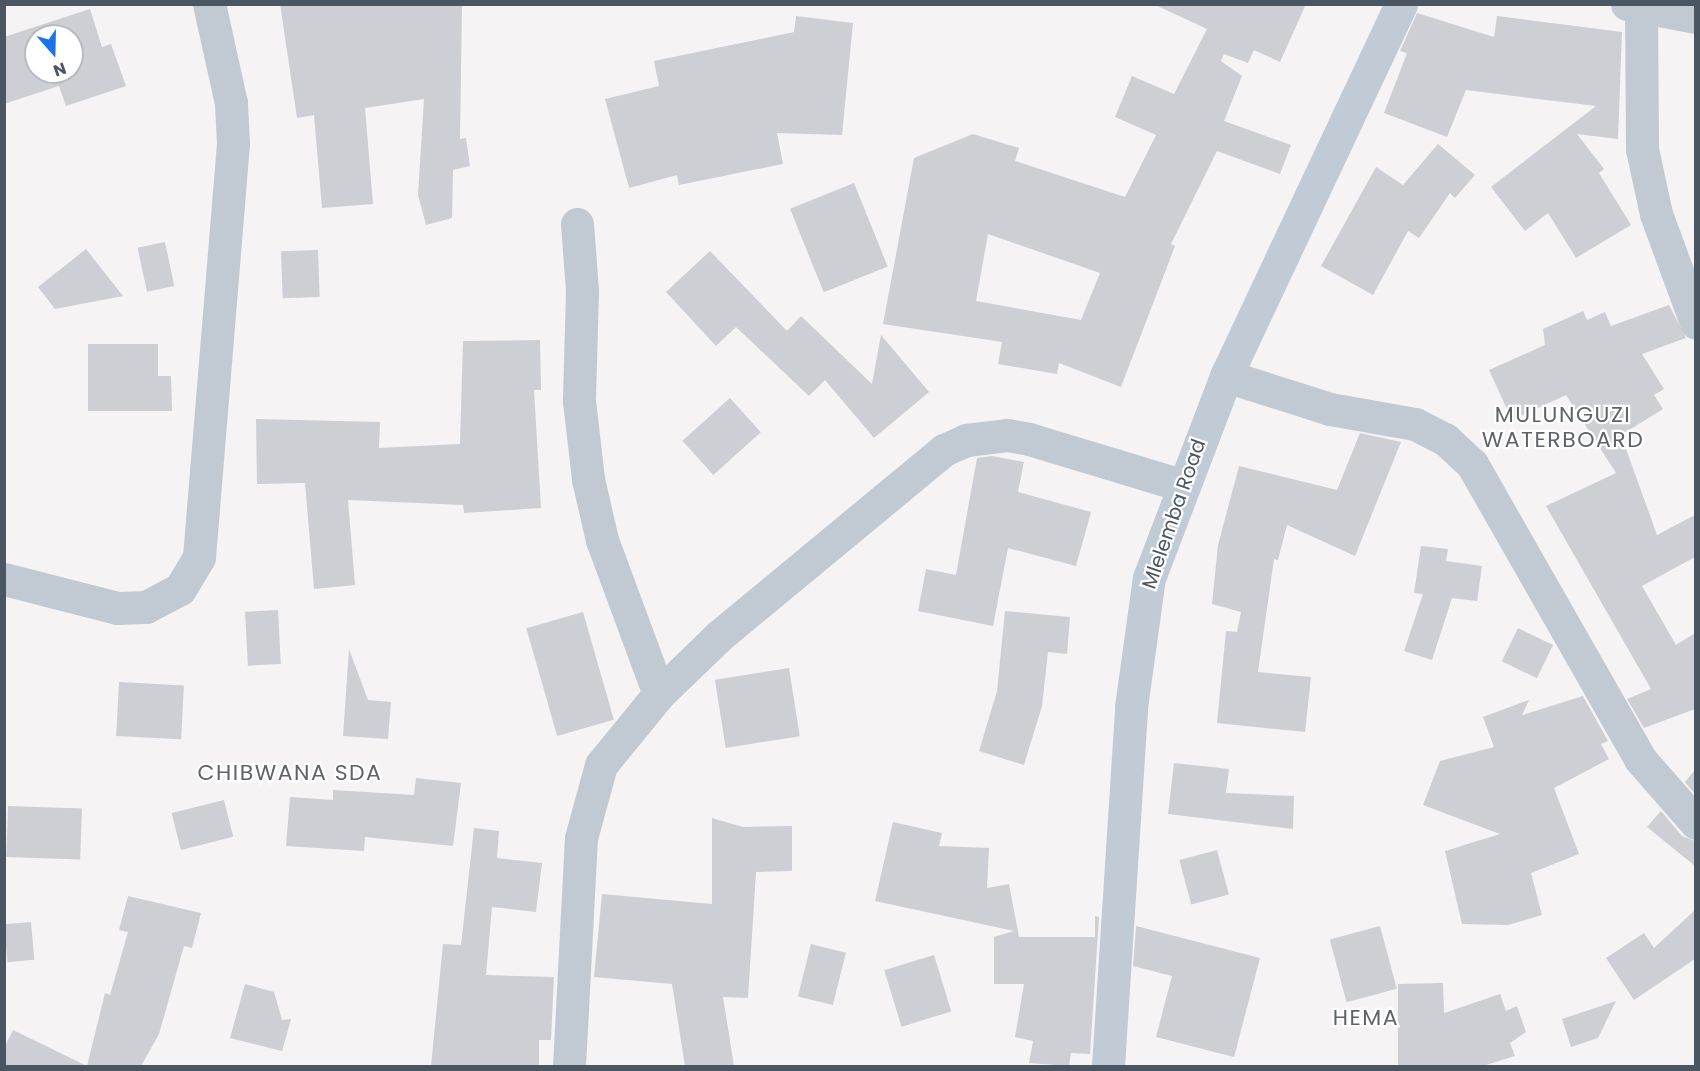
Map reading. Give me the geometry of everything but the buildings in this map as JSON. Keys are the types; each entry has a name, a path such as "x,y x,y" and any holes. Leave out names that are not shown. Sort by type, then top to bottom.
{"street":[{"path":"4,579 117,608 146,607 180,589 199,557 233,143 231,103 209,4"},
{"name":"Mlelemba Road","path":"1108,1066 1139,636 1149,578 1181,485 1226,376 1401,4"},
{"path":"1695,17 1634,5 1642,149 1656,214 1695,323"},
{"path":"577,224 582,291 579,401 588,479 602,540 659,694"},
{"path":"1226,376 1330,409 1415,424 1444,439 1472,464 1640,759 1695,823"},
{"path":"569,1066 581,838 588,802 601,765 659,694 804,564 944,450 966,440 1007,435 1029,439 1181,485"}],"district":[{"name":"MULUNGUZI WATERBOARD","path":"1563,426"},
{"name":"CHIBWANA SDA","path":"290,773"},
{"name":"HEMA","path":"1366,1018"}]}
